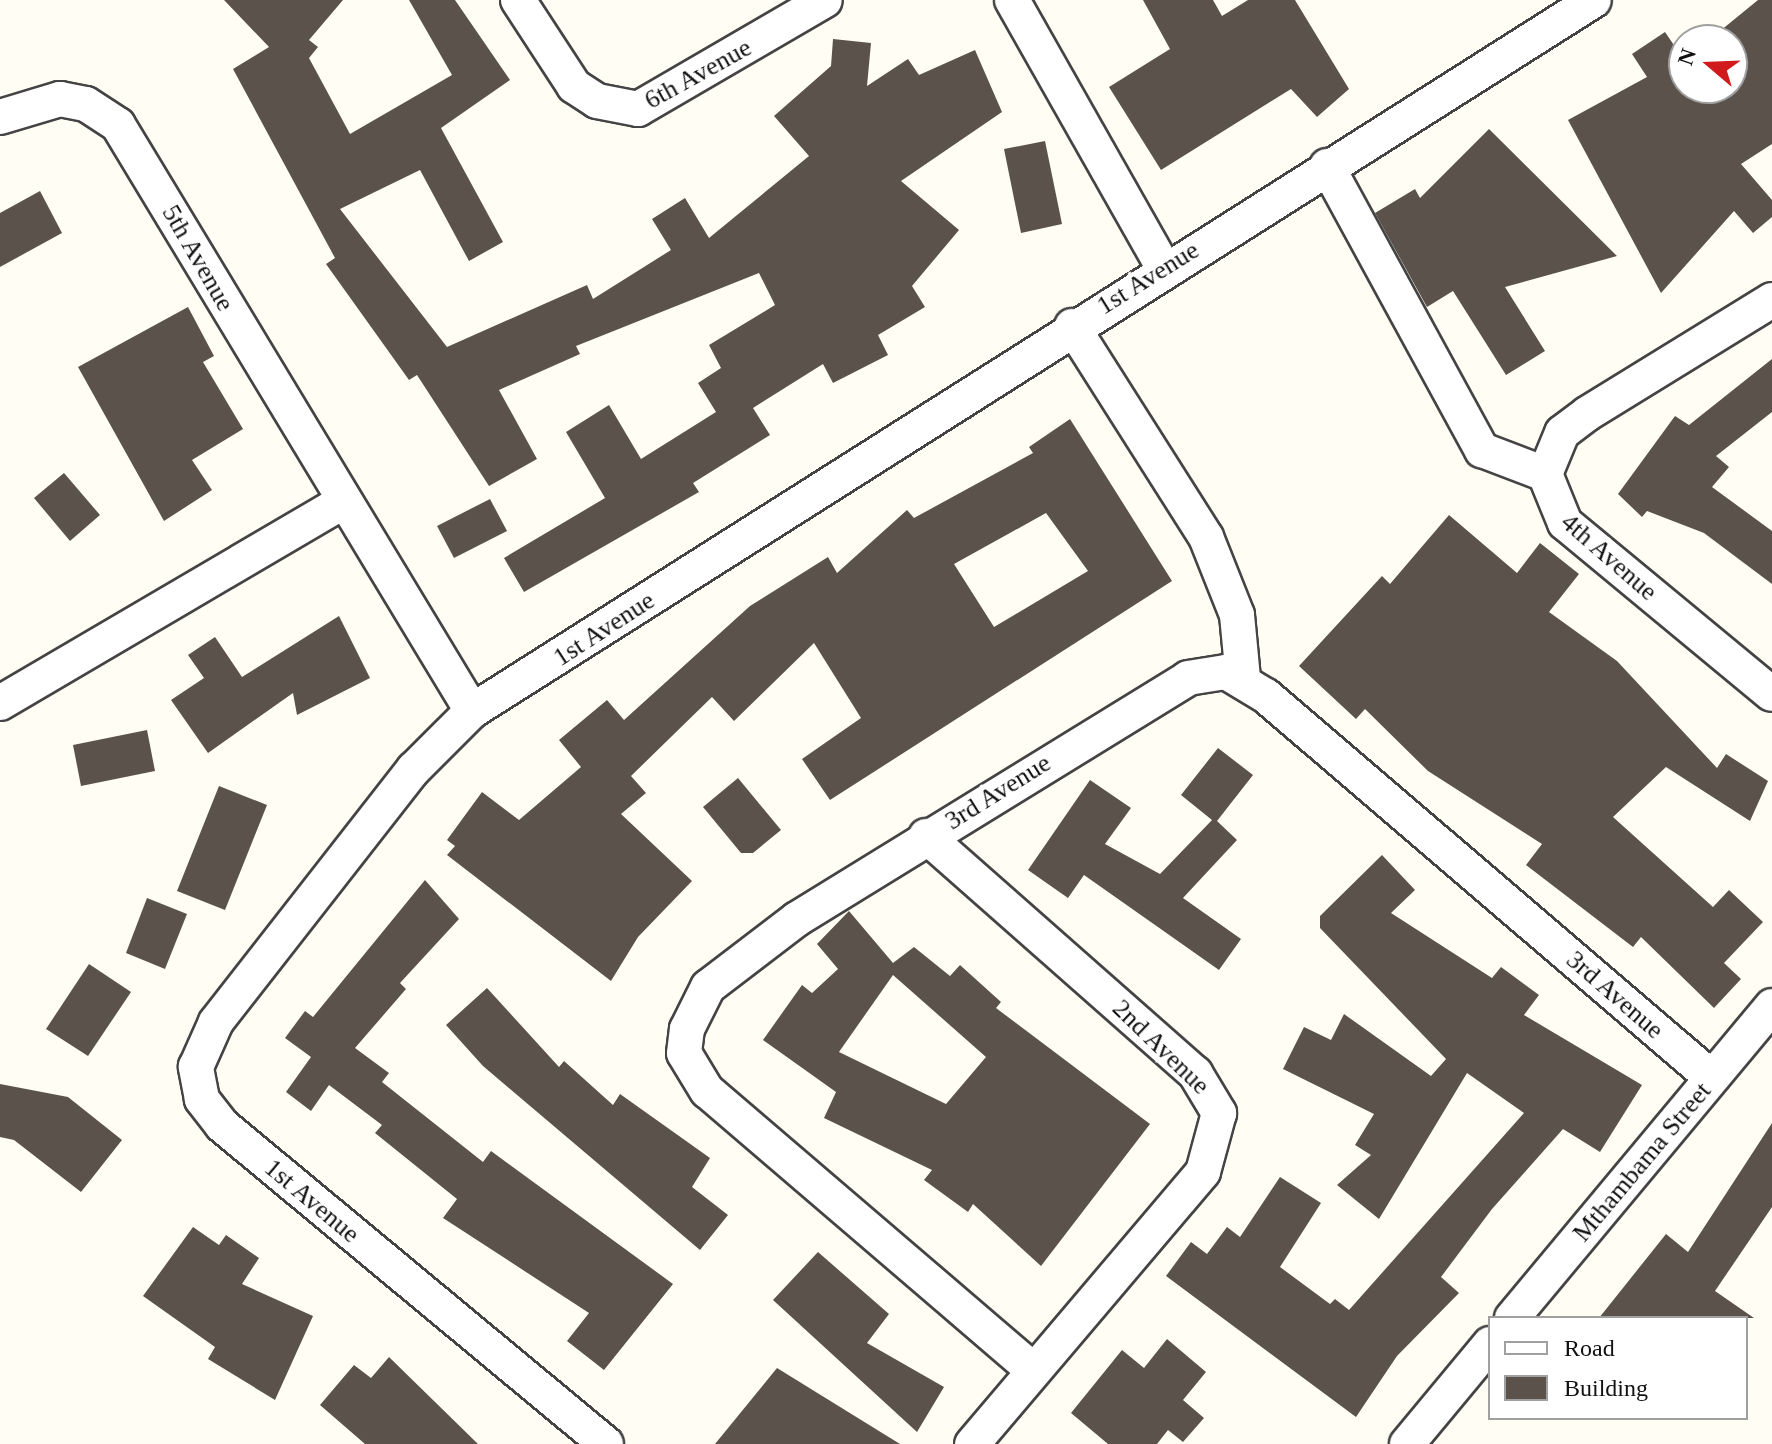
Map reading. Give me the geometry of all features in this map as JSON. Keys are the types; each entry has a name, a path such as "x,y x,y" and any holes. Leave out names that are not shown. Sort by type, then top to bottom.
{"street":[{"name":"6th Avenue","path":"518,0 574,86 597,101 638,109 825,0"},
{"path":"1012,0 1163,267"},
{"name":"1st Avenue","path":"606,1444 222,1125 197,1084 196,1067 216,1022 414,769 472,711 1163,267 1594,0"},
{"name":"5th Avenue","path":"0,117 60,99 86,104 118,125 342,502 472,711"},
{"path":"1327,166 1482,450 1545,474 1547,458 1570,427 1772,300"},
{"path":"1072,326 1206,537 1237,615 1243,678"},
{"name":"4th Avenue","path":"1545,474 1565,523 1772,694"},
{"path":"0,703 342,502"},
{"name":"3rd Avenue","path":"1033,1370 707,1091 684,1053 696,1003 708,987 797,919 926,836 1188,678 1217,671 1243,678 1712,1078"},
{"name":"2nd Avenue","path":"926,836 1195,1073 1219,1113 1203,1172 972,1444"},
{"name":"Mthambama Street","path":"1514,1316 1772,1006"},
{"path":"1407,1444 1488,1346"}],"building":[{"path":"224,0 343,0 309,40 318,47 309,58 350,134 452,75 409,0 455,0 510,80 441,128 503,242 469,261 420,170 340,209 447,347 587,285 593,299 671,250 652,219 685,198 709,238 809,156 774,116 831,66 833,39 871,43 867,86 908,59 919,75 975,50 1002,112 901,181 959,230 912,286 925,307 878,335 888,355 833,383 823,364 753,408 770,435 693,483 699,492 524,592 504,558 605,498 566,432 609,405 641,459 716,412 698,383 721,368 709,345 775,305 759,273 576,346 580,354 499,390 537,459 489,486 417,375 409,380 326,264 335,258 233,69 269,47"},
{"path":"1143,0 1213,0 1222,16 1248,0 1295,0 1349,89 1317,117 1291,89 1161,170 1109,87 1170,49"},
{"path":"1758,0 1772,0 1772,144 1741,164 1772,200 1772,217 1753,233 1734,211 1661,293 1568,120 1647,77 1632,54 1665,32 1668,36 1668,104 1748,104 1748,24 1729,24"},
{"path":"1489,129 1617,256 1505,287 1545,351 1506,375 1453,291 1427,307 1375,213 1415,189 1420,198"},
{"path":"1045,141 1062,224 1021,233 1004,149"},
{"path":"40,191 62,233 0,267 0,213"},
{"path":"188,307 214,356 203,362 243,429 192,460 212,490 164,521 78,367"},
{"path":"1772,359 1772,412 1716,456 1729,467 1712,487 1772,531 1772,584 1704,533 1647,511 1642,517 1618,494 1675,416 1689,425"},
{"path":"1070,419 1172,581 830,800 802,759 861,718 814,643 734,721 712,697 631,776 646,793 621,814 692,881 638,937 611,981 447,855 455,846 447,840 482,792 519,820 581,767 559,740 607,700 624,720 750,606 828,557 837,573 907,510 914,518 1033,453 1029,447","holes":["1046,513 1088,571 994,627 954,564"]},
{"path":"64,473 100,515 70,541 34,498"},
{"path":"490,499 507,531 454,558 437,526"},
{"path":"1449,515 1517,573 1540,543 1579,574 1549,612 1617,661 1717,768 1726,754 1768,781 1750,821 1666,767 1613,817 1713,907 1729,890 1763,922 1724,963 1741,979 1714,1008 1641,937 1633,947 1526,865 1542,844 1428,771 1365,709 1356,719 1299,666 1382,576 1390,584"},
{"path":"339,616 370,678 297,715 293,693 208,753 171,700 204,678 188,655 215,637 242,677"},
{"path":"147,730 155,771 81,786 73,745"},
{"path":"1218,748 1253,775 1217,821 1237,840 1183,898 1241,939 1219,970 1084,875 1068,898 1028,870 1090,780 1131,808 1105,844 1160,874 1212,820 1181,795"},
{"path":"738,778 781,830 753,853 741,853 703,807"},
{"path":"219,786 267,805 225,910 177,891"},
{"path":"1382,855 1415,890 1391,913 1492,978 1501,967 1539,995 1524,1015 1642,1085 1600,1152 1563,1129 1492,1209 1441,1277 1459,1293 1397,1356 1356,1417 1166,1276 1191,1242 1207,1254 1227,1227 1240,1237 1280,1177 1321,1203 1280,1267 1330,1304 1335,1299 1349,1310 1524,1113 1467,1073 1379,1219 1337,1185 1371,1155 1355,1145 1374,1114 1283,1069 1304,1027 1331,1040 1344,1014 1431,1076 1446,1059 1320,928 1320,916"},
{"path":"425,880 459,919 400,983 406,989 355,1048 389,1073 382,1082 483,1162 491,1151 673,1284 604,1370 567,1341 589,1313 443,1218 457,1199 375,1133 382,1125 329,1085 311,1111 286,1092 311,1057 285,1038 305,1011 313,1017"},
{"path":"147,898 187,914 165,969 126,953"},
{"path":"849,911 893,963 914,947 950,976 960,965 1001,1002 996,1008 1150,1124 1041,1266 973,1204 968,1212 924,1180 932,1170 824,1118 836,1092 763,1040 802,985 812,993 838,969 817,944","holes":["893,975 986,1057 946,1104 839,1052"]},
{"path":"89,964 131,992 88,1056 46,1029"},
{"path":"487,988 559,1067 564,1061 613,1105 620,1094 710,1158 692,1187 728,1215 700,1250 483,1066 446,1025"},
{"path":"0,1084 68,1097 122,1140 81,1192 14,1140 0,1137"},
{"path":"1772,1123 1772,1207 1715,1291 1754,1318 1601,1316 1666,1234 1688,1252"},
{"path":"193,1227 219,1245 226,1235 259,1258 242,1284 313,1316 275,1400 208,1359 215,1347 143,1296"},
{"path":"818,1252 889,1314 867,1343 944,1387 917,1432 773,1300"},
{"path":"1167,1339 1206,1372 1183,1400 1204,1418 1183,1442 1168,1430 1157,1444 1108,1444 1071,1413 1122,1350 1144,1368"},
{"path":"389,1357 478,1444 365,1444 320,1405 354,1365 371,1378"},
{"path":"777,1368 900,1444 715,1444"}]}
